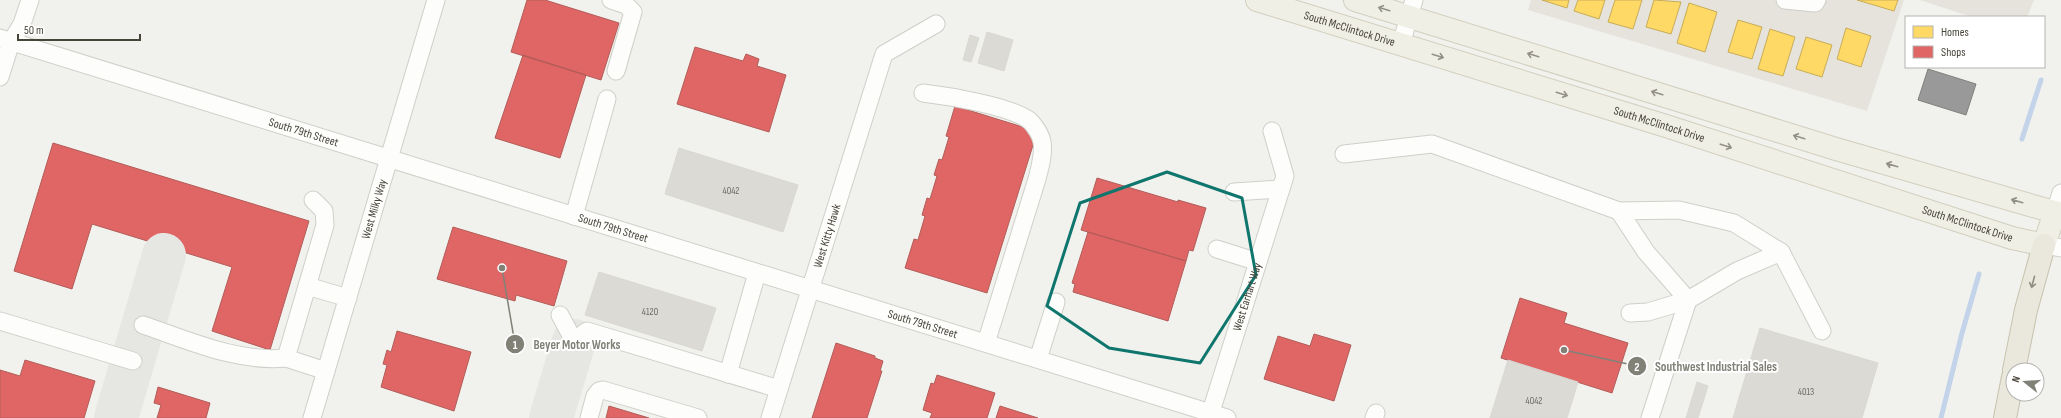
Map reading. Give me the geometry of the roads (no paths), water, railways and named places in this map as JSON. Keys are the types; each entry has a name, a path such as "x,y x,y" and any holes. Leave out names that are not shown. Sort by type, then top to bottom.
{"highway":[{"path":"2016,362 2026,310 2053,246"},
{"path":"2005,418 2008,402"}],"main road":[{"name":"South McClintock Drive","path":"1257,0 1666,126 2005,236 2053,246"},
{"path":"1355,0 1411,8 1836,149 2059,206 2053,246"}],"street":[{"path":"0,77 6,40 22,24 30,0"},
{"name":"West Milky Way","path":"312,418 436,0"},
{"path":"611,0 626,5 633,12 616,71"},
{"path":"1785,0 1816,1"},
{"path":"1401,44 1411,8"},
{"name":"West Kitty Hawk","path":"770,418 884,54 936,24"},
{"name":"South 79th Street","path":"6,40 1038,359 1210,416 1227,418"},
{"path":"923,93 959,98 1014,113 1029,121 1036,128 1042,142 1042,157 1037,179 986,343"},
{"path":"574,216 607,99"},
{"path":"1234,192 1283,182 1272,131"},
{"path":"1344,154 1432,144 1619,211 1679,210 1734,223 1781,252 1822,331"},
{"name":"West Earhart Way","path":"1210,416 1283,182"},
{"path":"286,358 325,225 324,211 313,200"},
{"path":"1619,211 1646,252 1688,300"},
{"path":"1217,249 1258,262"},
{"path":"1630,313 1648,312 1688,300 1737,271 1781,252"},
{"path":"728,374 757,272"},
{"path":"307,286 348,298"},
{"path":"1650,418 1688,300"},
{"path":"1038,359 1056,302"},
{"path":"560,316 574,341 587,331 779,389"},
{"path":"0,321 133,361"},
{"path":"143,325 225,351 270,360 286,358 326,371"},
{"path":"589,418 595,396 599,391 603,390 698,418"}],"waterway":[{"path":"2022,139 2041,80"},
{"path":"1941,418 1962,333 1979,274"}],"place":[{"name":"Beyer Motor Works","path":"502,268"},
{"name":"Southwest Industrial Sales","path":"1564,350"}]}
